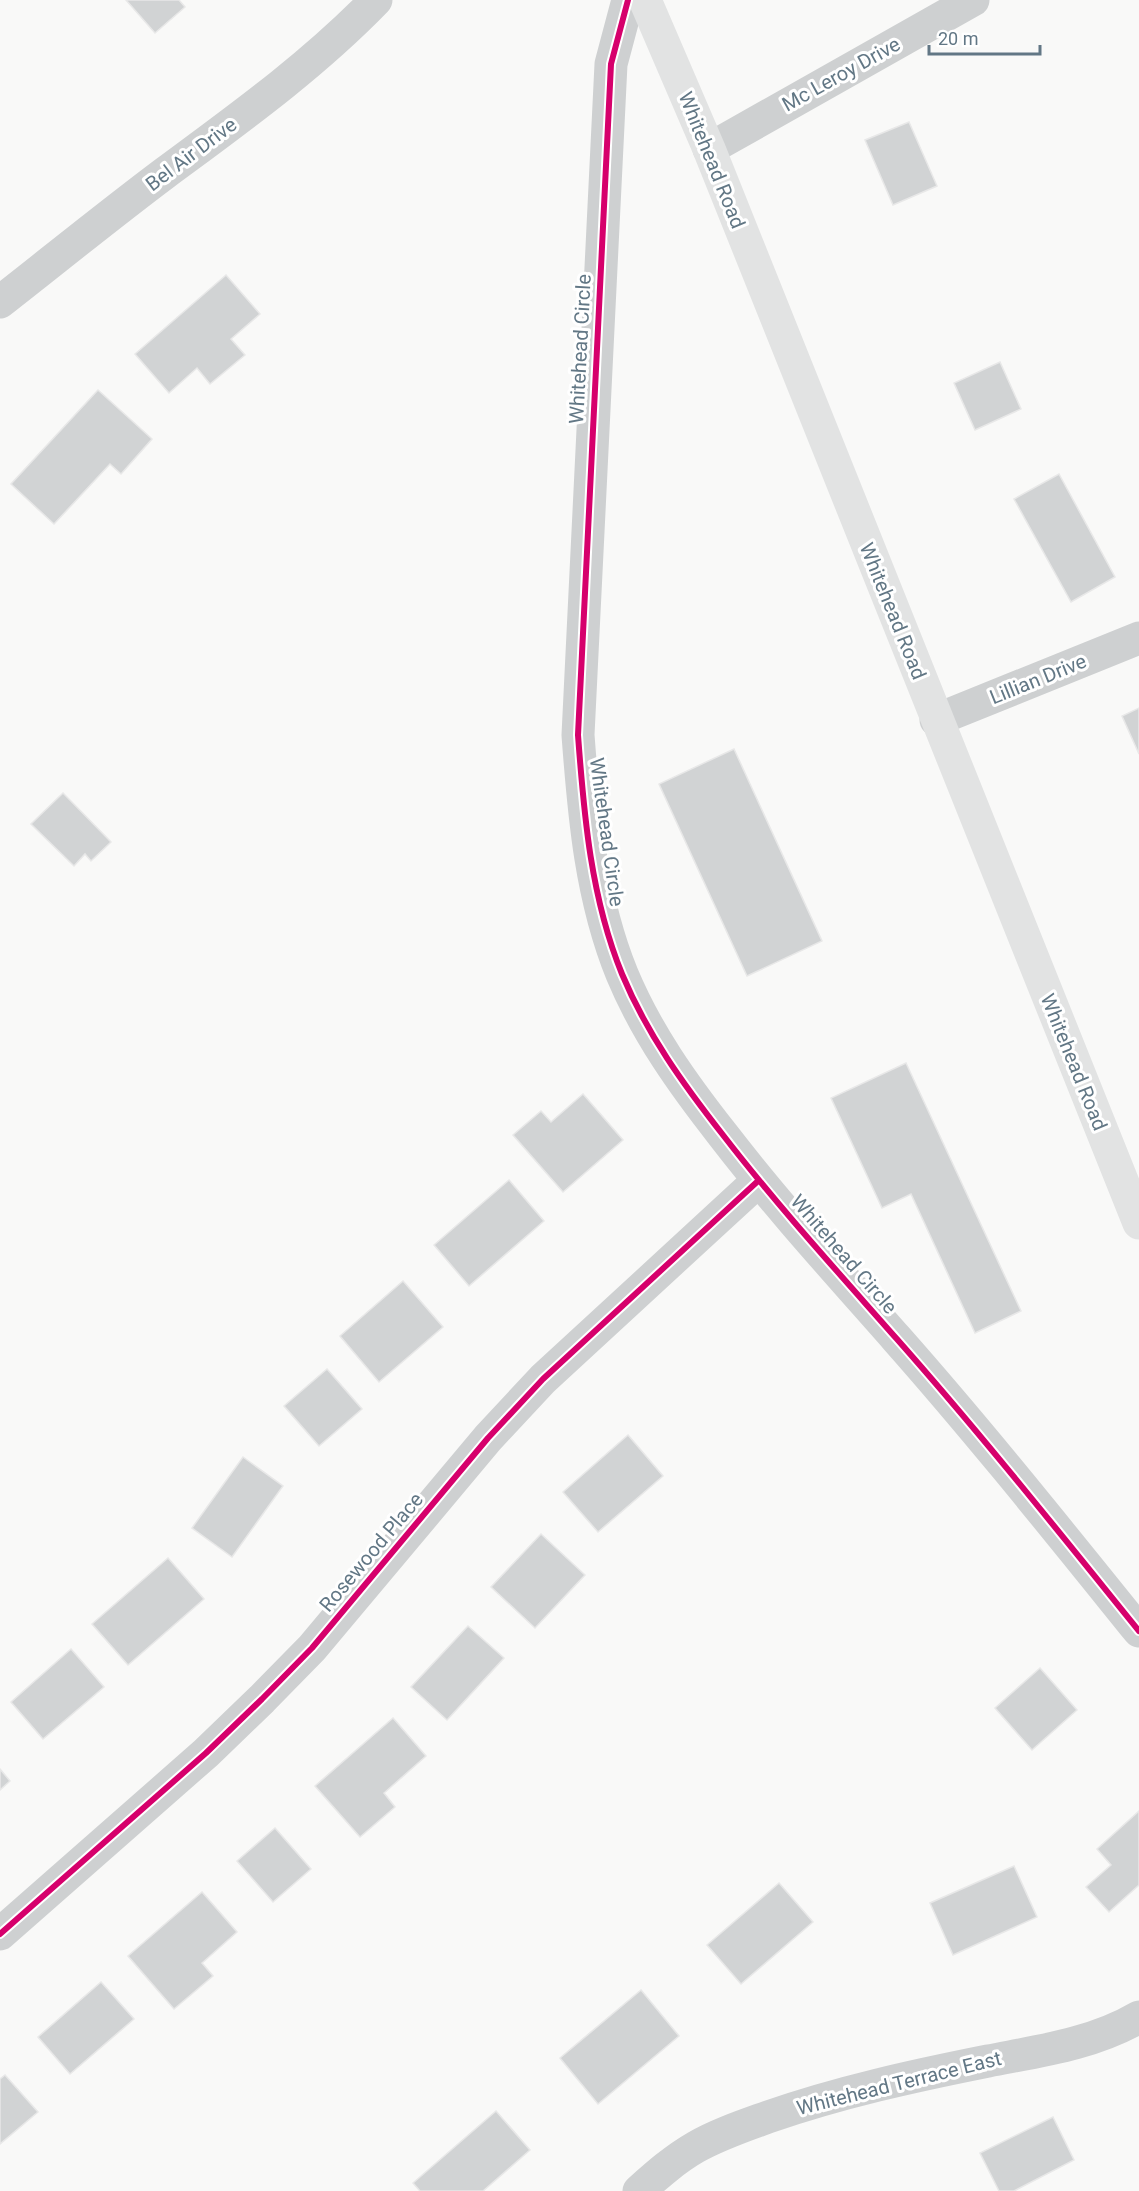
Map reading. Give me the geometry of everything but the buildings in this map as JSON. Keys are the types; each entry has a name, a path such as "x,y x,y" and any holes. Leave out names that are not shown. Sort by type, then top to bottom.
{"main road":[{"name":"Whitehead Road","path":"645,0 709,148 1139,1223"}],"street":[{"name":"Bel Air Drive","path":"0,302 163,175 253,109 322,52 375,0"},
{"name":"Whitehead Circle","path":"628,0 611,64 578,735 582,799 602,915 622,973 649,1032 682,1083 758,1181 969,1420 1139,1631"},
{"name":"Mc Leroy Drive","path":"709,148 973,0"},
{"name":"Lillian Drive","path":"936,720 1139,638"},
{"name":"Rosewood Place","path":"0,1934 206,1753 262,1699 312,1648 519,1404 543,1379 758,1181"},
{"name":"Whitehead Terrace East","path":"639,2191 665,2168 695,2148 728,2132 786,2111 845,2092 895,2080 1098,2037 1139,2017"}],"cycle path":[{"path":"628,0 611,64 578,735 586,826 596,886 611,945 632,996 654,1038 708,1116 786,1212 989,1446 1139,1631"},
{"path":"0,1934 206,1753 262,1699 312,1648 488,1438 543,1379 758,1181"}]}
